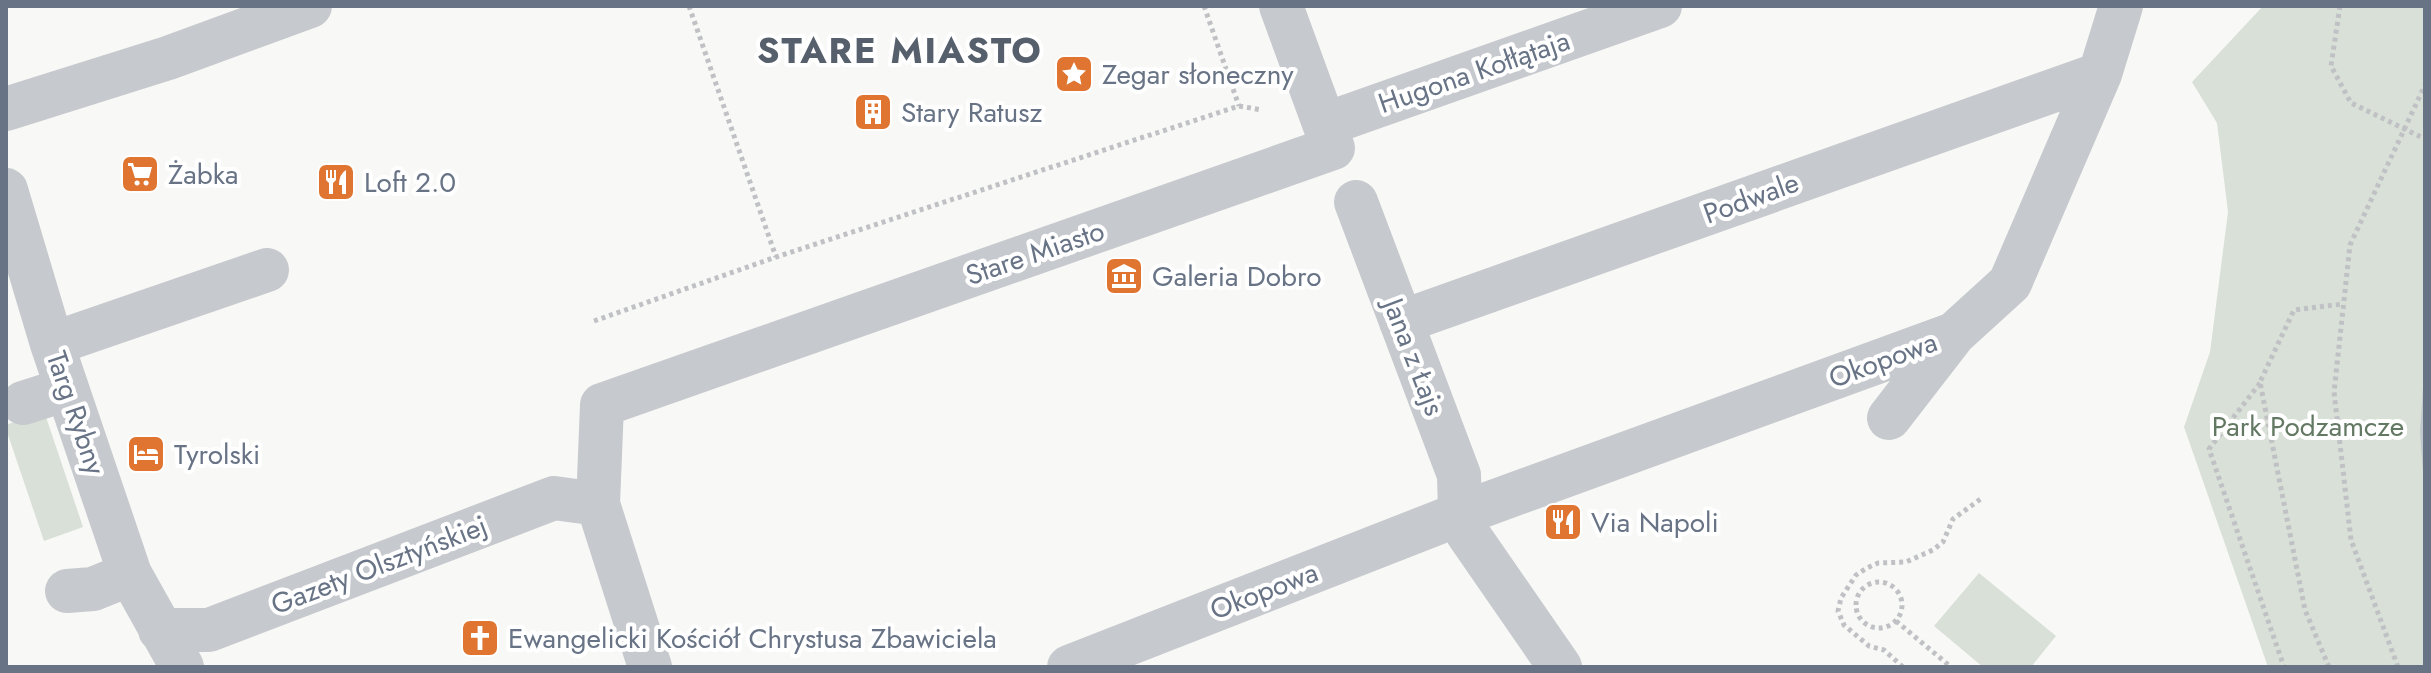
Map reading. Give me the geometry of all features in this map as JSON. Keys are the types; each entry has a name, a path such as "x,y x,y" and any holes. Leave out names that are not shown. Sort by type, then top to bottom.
{"street":[{"path":"6,109 168,58 310,6"},
{"name":"Stare Miasto","path":"598,504 602,405 1333,148 1328,121 1281,6"},
{"name":"Hugona Kołłątaja","path":"1328,121 1660,6"},
{"name":"Okopowa","path":"1069,667 1460,514 1954,334 2010,283 2100,74 2121,6"},
{"name":"Podwale","path":"1401,322 2100,74"},
{"name":"Jana z Łajs","path":"1352,189 1459,475 1460,514"},
{"name":"Targ Rybny","path":"6,190 52,344 130,574 182,667"},
{"path":"52,344 267,270"},
{"path":"1889,418 1954,334"},
{"path":"23,403 67,389"},
{"name":"Gazety Olsztyńskiej","path":"160,630 209,630 554,498 598,504"},
{"path":"598,504 650,667"},
{"path":"1460,514 1468,534 1560,667"},
{"path":"67,591 93,589 130,574"}],"path":[{"path":"689,6 776,257"},
{"path":"1204,6 1239,106"},
{"path":"2340,6 2331,66 2351,103 2425,139"},
{"path":"2398,667 2351,540 2334,392 2350,245 2425,85"},
{"path":"594,321 776,257 1239,106 1328,121"},
{"path":"2284,667 2209,449 2260,382 2294,310 2343,304"},
{"path":"2260,382 2305,610 2329,667"},
{"path":"1903,667 1884,650 1869,646 1844,625 1838,611 1841,598 1856,575 1867,568 1878,563 1906,562 1933,550 1943,542 1953,519 1982,498"},
{"path":"1872,583 1894,588 1899,593 1902,608 1896,621 1883,628 1868,626 1856,608 1860,592 1872,583"},
{"path":"1896,621 1951,667"}],"green space":[{"name":"Park Podzamcze","path":"2263,6 2425,6 2425,667 2268,667 2184,427 2210,352 2228,212 2217,123 2192,82"},
{"path":"44,411 83,527 44,541 6,425"},
{"path":"1979,573 2056,636 2031,667 1983,667 1934,626"}],"shaded area":[{"path":"2425,356 2425,501 2420,432"}],"place":[{"name":"Zegar słoneczny","path":"1074,74"},
{"name":"Stary Ratusz","path":"873,112"},
{"name":"Żabka","path":"140,174"},
{"name":"Loft 2.0","path":"336,182"},
{"name":"Galeria Dobro","path":"1124,276"},
{"name":"Tyrolski","path":"146,454"},
{"name":"Via Napoli","path":"1563,522"},
{"name":"Ewangelicki Kościół Chrystusa Zbawiciela","path":"480,638"}],"district":[{"name":"STARE MIASTO","path":"900,50"}]}
